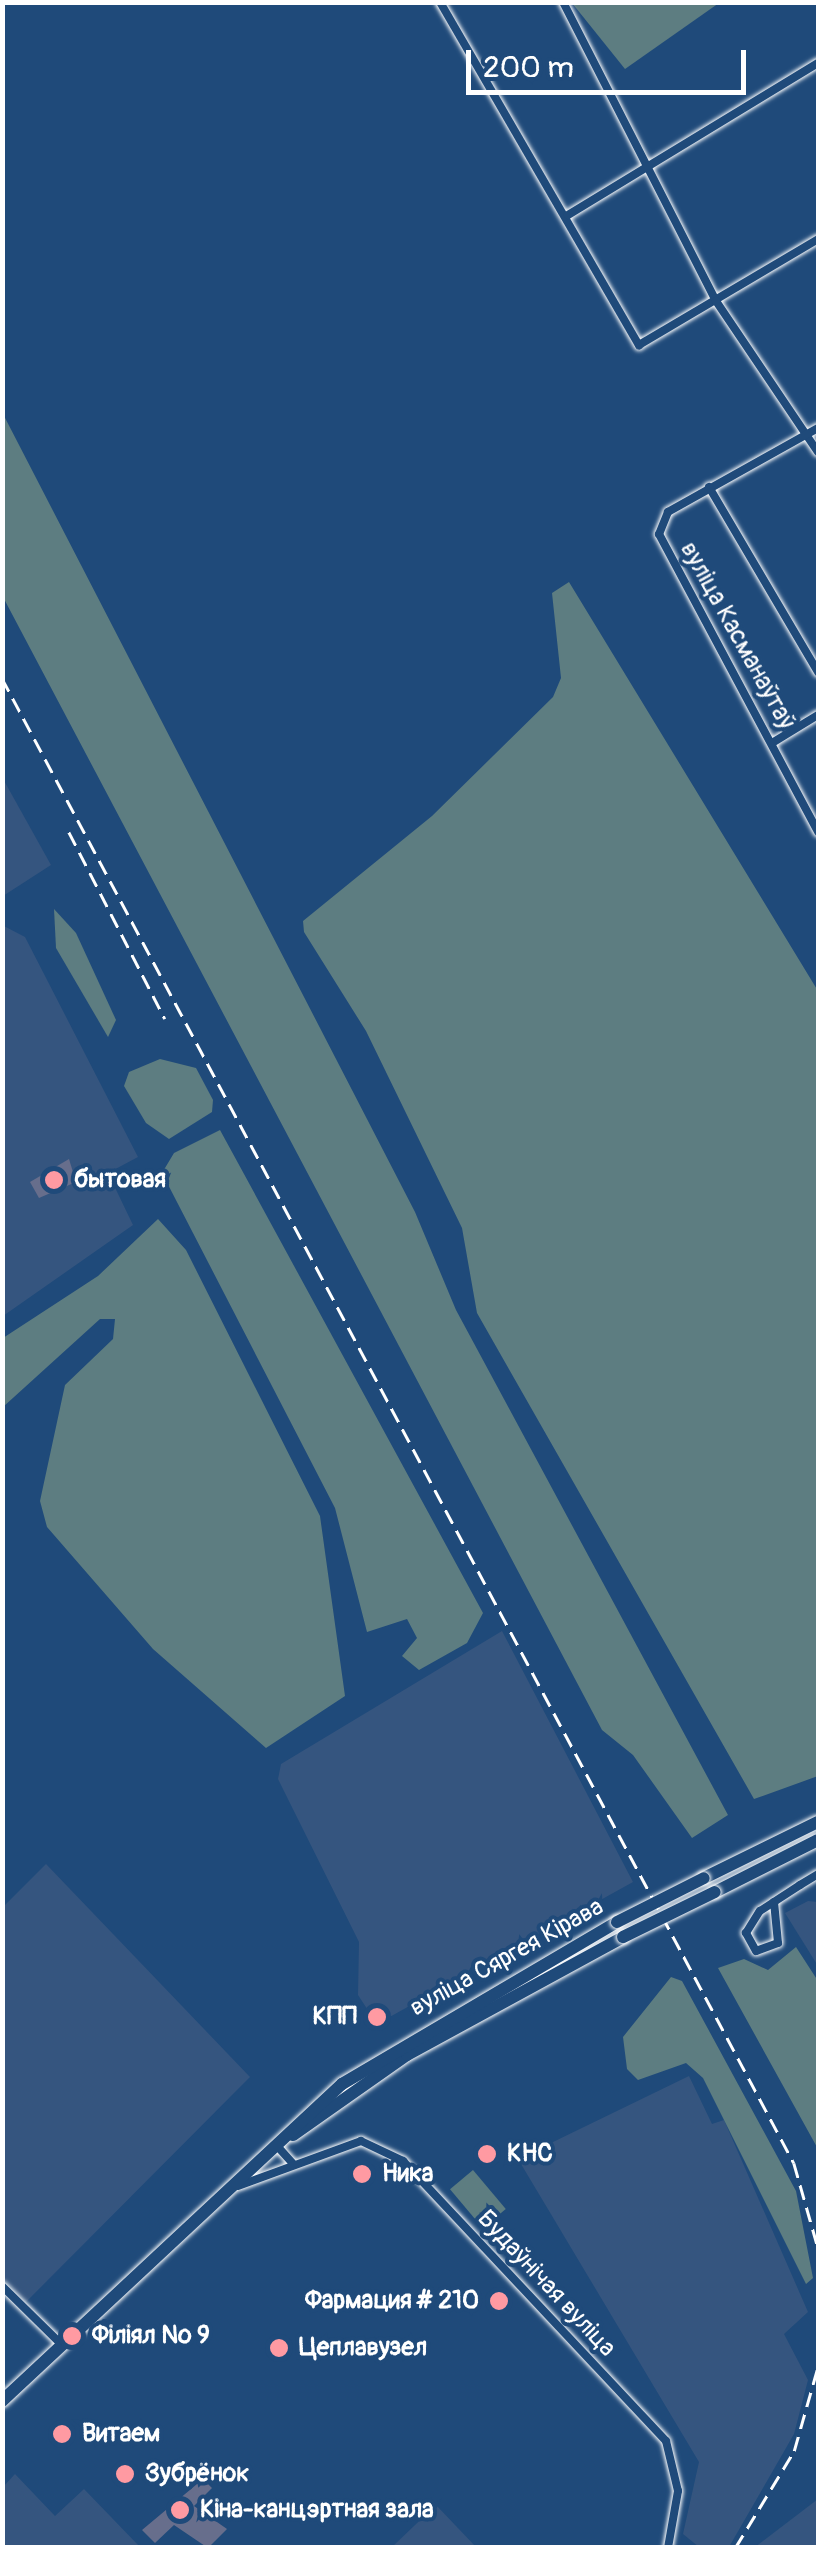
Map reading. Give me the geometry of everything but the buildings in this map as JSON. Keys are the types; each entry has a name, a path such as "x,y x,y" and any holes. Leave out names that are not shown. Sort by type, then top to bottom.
{"main road":[{"name":"вуліца Сяргея Кірава","path":"2,2400 220,2192 248,2176 394,2048 617,1922 818,1822"},
{"name":"вуліца Сяргея Кірава","path":"248,2176 278,2146 407,2055 623,1937 818,1840"}],"street":[{"path":"440,2 568,216 639,345 818,239"},
{"path":"563,2 716,301 818,452"},
{"path":"568,216 818,63"},
{"path":"818,428 709,487 818,672"},
{"name":"вуліца Касманаўтаў","path":"709,487 668,512 659,534 818,832"},
{"path":"772,743 818,716"},
{"path":"774,1902 778,1943 756,1952 747,1928 774,1902 818,1874"},
{"name":"Будаўнічая вуліца","path":"248,2176 294,2165 361,2141 426,2182 666,2441 678,2490 668,2548"},
{"path":"278,2146 294,2165"},
{"path":"2,2286 62,2345"}],"shaded area":[{"path":"2,777 51,865 3,896 2,896"},
{"path":"2,925 25,937 138,1157 108,1173 133,1225 3,1316"},
{"path":"502,1631 633,1882 377,2024 358,1995 359,1942 278,1779 281,1764"},
{"path":"46,1864 250,2077 26,2302 3,2278 2,1908"},
{"path":"808,1901 818,1902 818,1966 785,1913"},
{"path":"689,2076 712,2124 724,2120 808,2312 784,2334 808,2380 794,2434 729,2547 699,2547 683,2534 699,2462 518,2159"},
{"path":"15,2474 55,2516 84,2489 140,2547 3,2547 3,2487"},
{"path":"818,2499 818,2547 755,2547"},
{"path":"436,2505 476,2547 392,2547"}],"green space":[{"path":"572,3 719,3 625,69"},
{"path":"2,412 415,1212 456,1310 728,1815 692,1838 633,1755 602,1730 3,597"},
{"path":"569,582 818,991 818,1776 754,1799 477,1313 462,1228 366,1031 304,932 303,921 432,816 553,697 561,678 552,593"},
{"path":"54,909 76,933 116,1020 108,1037 56,948"},
{"path":"160,1059 196,1068 213,1100 212,1112 169,1139 146,1123 124,1086 129,1072"},
{"path":"220,1130 483,1613 467,1643 419,1670 402,1656 417,1638 407,1619 367,1632 335,1508 162,1173 174,1153"},
{"path":"158,1219 186,1250 320,1516 345,1696 266,1748 153,1649 47,1527 40,1501 65,1385 113,1339 115,1319 100,1319 3,1407 3,1338 98,1276"},
{"path":"796,1947 818,1981 818,2149 718,1968 744,1959 768,1970"},
{"path":"671,1977 682,1981 796,2191 813,2278 806,2284 703,2078 686,2063 638,2080 627,2069 623,2037"},
{"path":"473,2170 506,2209 483,2228 450,2189"}],"railway":[{"path":"2,678 794,2163 818,2247"},
{"path":"69,832 165,1019"},
{"path":"735,2548 794,2451 818,2366"}],"place":[{"name":"бытовая","path":"54,1180"},
{"name":"КПП","path":"377,2017"},
{"name":"КНС","path":"487,2154"},
{"name":"Ника","path":"362,2174"},
{"name":"Фармация # 210","path":"499,2301"},
{"name":"Філіял № 9","path":"72,2336"},
{"name":"Цеплавузел","path":"279,2348"},
{"name":"Витаем","path":"62,2434"},
{"name":"Зубрёнок","path":"125,2474"},
{"name":"Кіна-канцэртная зала","path":"180,2510"}]}
